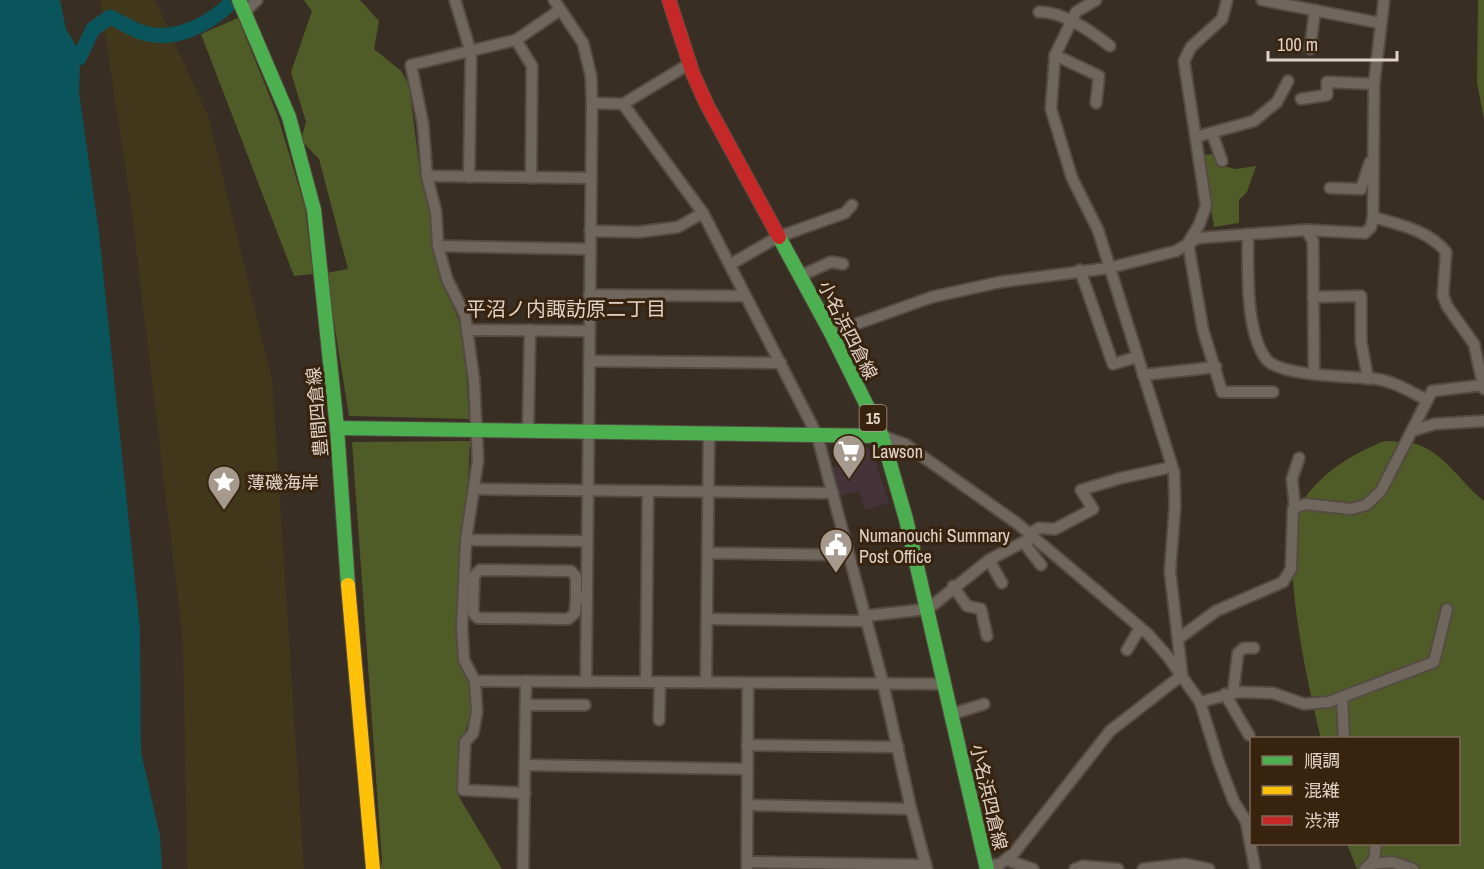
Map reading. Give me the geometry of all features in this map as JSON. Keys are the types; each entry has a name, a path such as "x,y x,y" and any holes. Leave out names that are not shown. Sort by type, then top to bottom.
{"main road":[{"name":"小名浜四倉線","path":"669,0 689,64 718,125 831,333 882,436 906,519 928,609 986,868"},
{"name":"豊間四倉線","path":"241,5 289,117 314,210 337,428 344,540 374,869"},
{"path":"337,428 882,436"}],"street":[{"path":"241,5 257,0"},
{"path":"455,0 471,53 469,177"},
{"path":"1096,0 1076,12 1055,55 1052,109 1072,178 1098,230 1172,467 1175,506 1170,571 1182,675"},
{"path":"1227,0 1222,20 1191,47 1184,60 1206,206 1199,225 1188,243 1203,330 1216,366 1222,392 1273,392"},
{"path":"1262,0 1380,23"},
{"path":"831,333 932,297 1000,282 1109,268 1176,251 1198,238 1306,230 1365,233 1371,227 1373,217 1374,84 1384,0"},
{"path":"525,793 463,790 465,742 473,733 477,712 475,681 464,660 462,628 466,540 478,460 474,380 465,315 447,279 438,246 436,212 427,176 423,124 411,65 471,53 516,40 557,5 583,43 591,76 587,490 586,541 581,598 586,682"},
{"path":"1310,49 1315,10"},
{"path":"1039,12 1063,15 1071,22 1091,31 1110,46"},
{"path":"516,40 532,66 531,178"},
{"path":"1055,55 1099,76 1096,104"},
{"path":"592,103 623,104 689,64"},
{"path":"1196,137 1225,127 1244,126 1268,112 1277,102 1288,81"},
{"path":"1301,99 1327,94 1327,82 1374,84"},
{"path":"623,104 703,213 817,435 864,619 883,683 910,809 927,867 747,866 748,682"},
{"path":"1212,133 1222,161"},
{"path":"1330,188 1361,189 1374,157"},
{"path":"427,176 591,178"},
{"path":"731,264 778,237 841,215 852,205"},
{"path":"590,231 639,232 678,227 703,213"},
{"path":"1178,639 1216,610 1283,582 1291,569 1293,509 1305,504 1351,509 1366,505 1381,491 1432,391 1484,386 1474,344 1447,306 1443,296 1446,252 1425,234 1373,217"},
{"path":"1306,230 1313,241 1314,374"},
{"path":"1248,234 1254,327 1265,358 1270,363 1298,372 1394,383 1427,400"},
{"path":"438,246 590,249"},
{"path":"800,276 831,262 843,264"},
{"path":"1080,270 1113,364 1137,357"},
{"path":"589,295 745,296"},
{"path":"1313,297 1361,296 1361,341 1368,379"},
{"path":"467,330 589,331"},
{"path":"528,431 530,330"},
{"path":"589,361 781,363"},
{"path":"1143,375 1216,366"},
{"path":"1412,431 1434,424 1484,421"},
{"path":"706,682 710,433"},
{"path":"882,436 905,444 1029,538 1140,628 1182,675 1200,702 1234,802 1249,820"},
{"path":"1296,508 1292,479 1299,458"},
{"path":"707,619 864,619 928,609 953,586 989,560 1029,538 1040,528 1055,529 1093,509 1081,490 1120,478 1172,467"},
{"path":"474,489 833,493"},
{"path":"646,682 648,491"},
{"path":"1029,538 1041,565"},
{"path":"466,540 586,541"},
{"path":"708,553 848,555"},
{"path":"989,560 1002,583"},
{"path":"480,570 571,571 576,577 581,598 575,613 568,619 478,618 473,613 474,576 480,570"},
{"path":"953,586 967,606 981,609 987,636"},
{"path":"1200,702 1229,694 1273,693 1309,704 1342,698 1434,662 1447,609"},
{"path":"1127,650 1140,628"},
{"path":"1249,735 1229,694 1238,653 1244,648 1254,648"},
{"path":"986,868 1007,860 1110,730 1182,675"},
{"path":"475,681 945,684"},
{"path":"523,869 526,681"},
{"path":"658,720 660,682"},
{"path":"1342,698 1344,737"},
{"path":"952,714 984,704"},
{"path":"526,705 585,705"},
{"path":"747,745 898,747"},
{"path":"525,765 746,769"},
{"path":"748,805 910,809"},
{"path":"1252,845 1255,869"},
{"path":"1375,845 1368,866 1392,862 1413,869"},
{"path":"1007,860 1033,869"},
{"path":"1143,869 1185,864 1209,869"},
{"path":"1075,869 1083,866 1118,869"}],"shaded area":[{"path":"844,438 856,439 872,451 889,503 865,510 859,491 836,497 828,468 851,463"}],"green space":[{"path":"304,0 360,0 379,21 374,49 401,71 409,85 421,181 431,212 432,246 442,283 464,331 469,419 349,416 326,273 348,269 319,159 301,140 306,122 291,72 312,11"},
{"path":"1478,0 1484,0 1484,119 1477,83"},
{"path":"238,18 278,117 305,207 313,274 294,276 201,34"},
{"path":"1216,154 1220,165 1235,169 1256,166 1247,192 1239,200 1239,223 1214,227 1202,155"},
{"path":"470,441 460,663 470,683 471,715 461,743 459,797 502,869 380,869 382,861 352,442"},
{"path":"1385,441 1419,445 1438,456 1484,501 1484,869 1357,869 1347,845 1460,845 1460,737 1321,737 1302,651 1297,616 1292,547 1296,519 1304,499 1321,479 1362,451"}],"sand":[{"name":"薄磯海岸","path":"100,0 155,0 208,116 272,380 304,869 187,869 183,641 131,206"}],"water":[{"path":"0,0 60,0 66,29 77,48 80,67 79,92 99,233 140,629 141,752 160,836 162,869 0,869"}],"waterway":[{"path":"79,58 93,29 110,17 144,33 169,35 181,33 205,23 234,0"}],"traffic: fast":[{"path":"239,0 289,117 314,210 337,428 348,585"},
{"path":"779,237 831,333 882,436 906,519 987,869"},
{"path":"337,428 882,436"}],"traffic: slow":[{"path":"348,585 373,869"}],"traffic: jam":[{"path":"669,0 693,74 707,105 779,237"}],"place":[{"name":"Lawson","path":"849,480"},
{"name":"薄磯海岸","path":"224,511"},
{"name":"Numanouchi Summary Post Office","path":"836,574"}],"district":[{"name":"平沼ノ内諏訪原二丁目","path":"566,308"}]}
